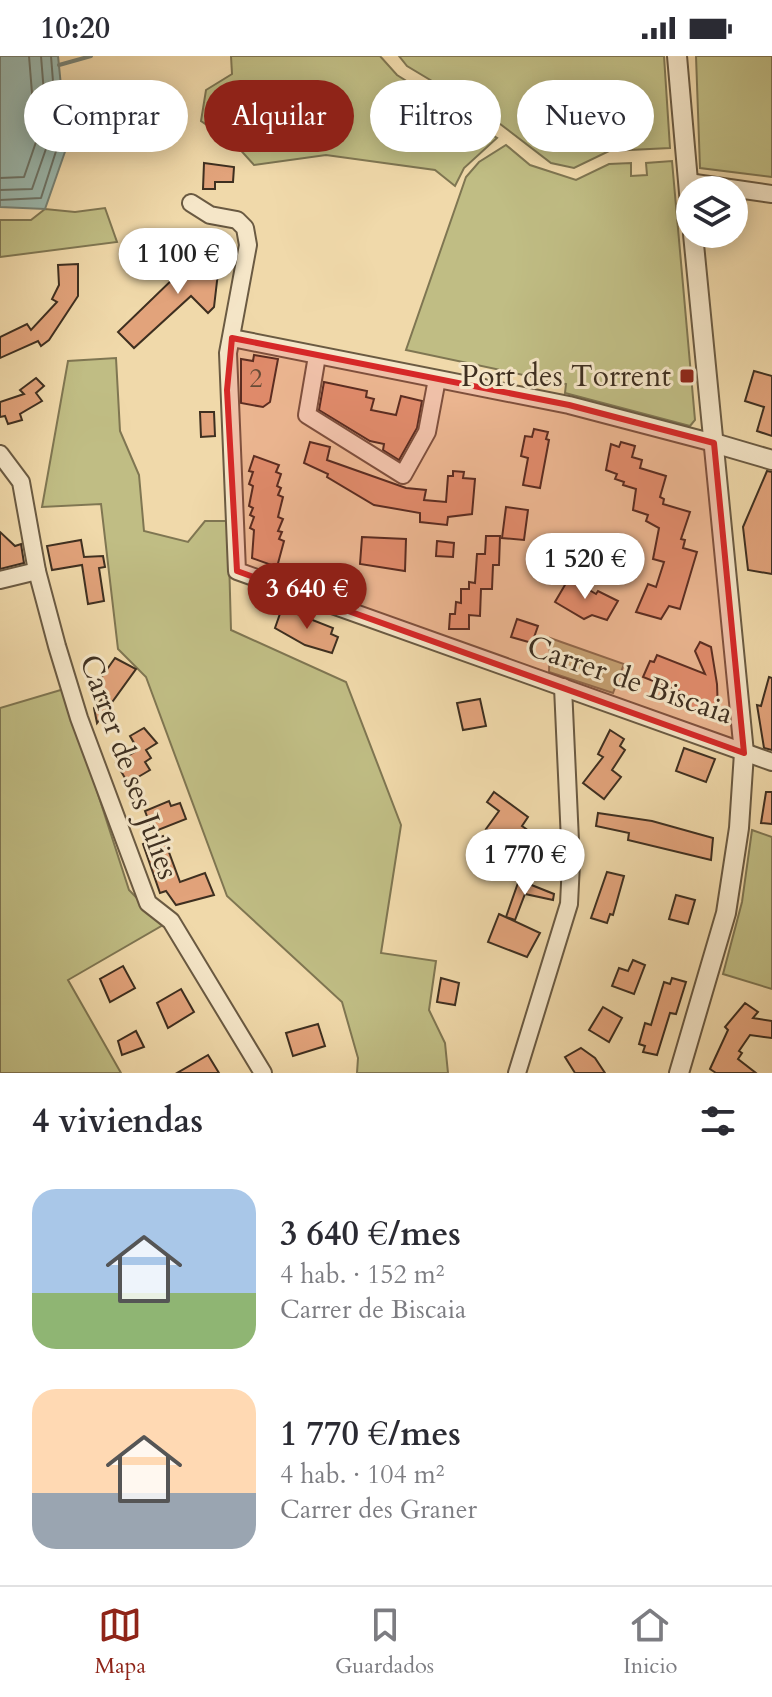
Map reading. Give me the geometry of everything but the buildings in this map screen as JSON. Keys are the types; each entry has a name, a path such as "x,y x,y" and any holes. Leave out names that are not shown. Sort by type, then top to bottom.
{"street":[{"path":"677,56 687,176"},
{"path":"748,191 772,194"},
{"path":"191,203 210,215 237,220 245,228 248,245 232,338 569,405 772,460"},
{"path":"679,1073 726,913 739,828 744,753 694,248"},
{"name":"Carrer de Biscaia","path":"232,338 228,353 227,390 237,571 772,762"},
{"path":"317,356 307,415 403,475 427,432 437,379"},
{"name":"Carrer de ses Julies","path":"0,454 21,482 37,571 79,718 148,903 171,921 263,1073"},
{"path":"0,580 37,571"},
{"path":"517,1073 569,904 571,863 563,687"}],"highlighted area":[{"path":"232,338 569,405 714,443 744,753 237,571 227,390"}],"shaded area":[{"path":"231,56 380,56 405,80 370,80 370,152 482,152 464,168 455,186 435,170 326,155 254,165 242,152 354,152 354,80 222,80 232,74"},
{"path":"399,56 664,56 670,148 654,149 654,80 517,80 517,137 501,125 501,80 430,80 407,66"},
{"path":"696,56 772,56 772,177 700,168"},
{"path":"506,145 530,165 576,180 609,164 631,163 631,176 647,175 646,163 672,161 676,248 680,248 695,420 690,426 565,393 566,384 406,350 466,177 479,162 495,152 501,152"},
{"path":"537,152 607,152 574,168 551,163"},
{"path":"105,208 117,242 0,257 0,220 31,220 45,209 75,212"},
{"path":"116,358 120,431 139,475 144,531 188,542 205,521 228,521 231,630 346,682 401,825 381,953 436,961 429,1010 445,1043 448,1073 357,1073 358,1058 342,1002 227,896 146,677 118,649 101,504 42,507 68,361"},
{"path":"550,638 624,664 613,693 549,672"},
{"path":"64,689 129,890 163,925 68,980 121,1073 0,1073 0,708"},
{"path":"752,830 772,837 772,989 723,974 742,902"}],"water":[{"path":"0,56 58,56 60,80 24,80 24,152 65,152 45,209 0,207"}],"waterway":[{"path":"59,65 91,56"}],"place":[{"name":"Port des Torrent","path":"687,376"}]}
